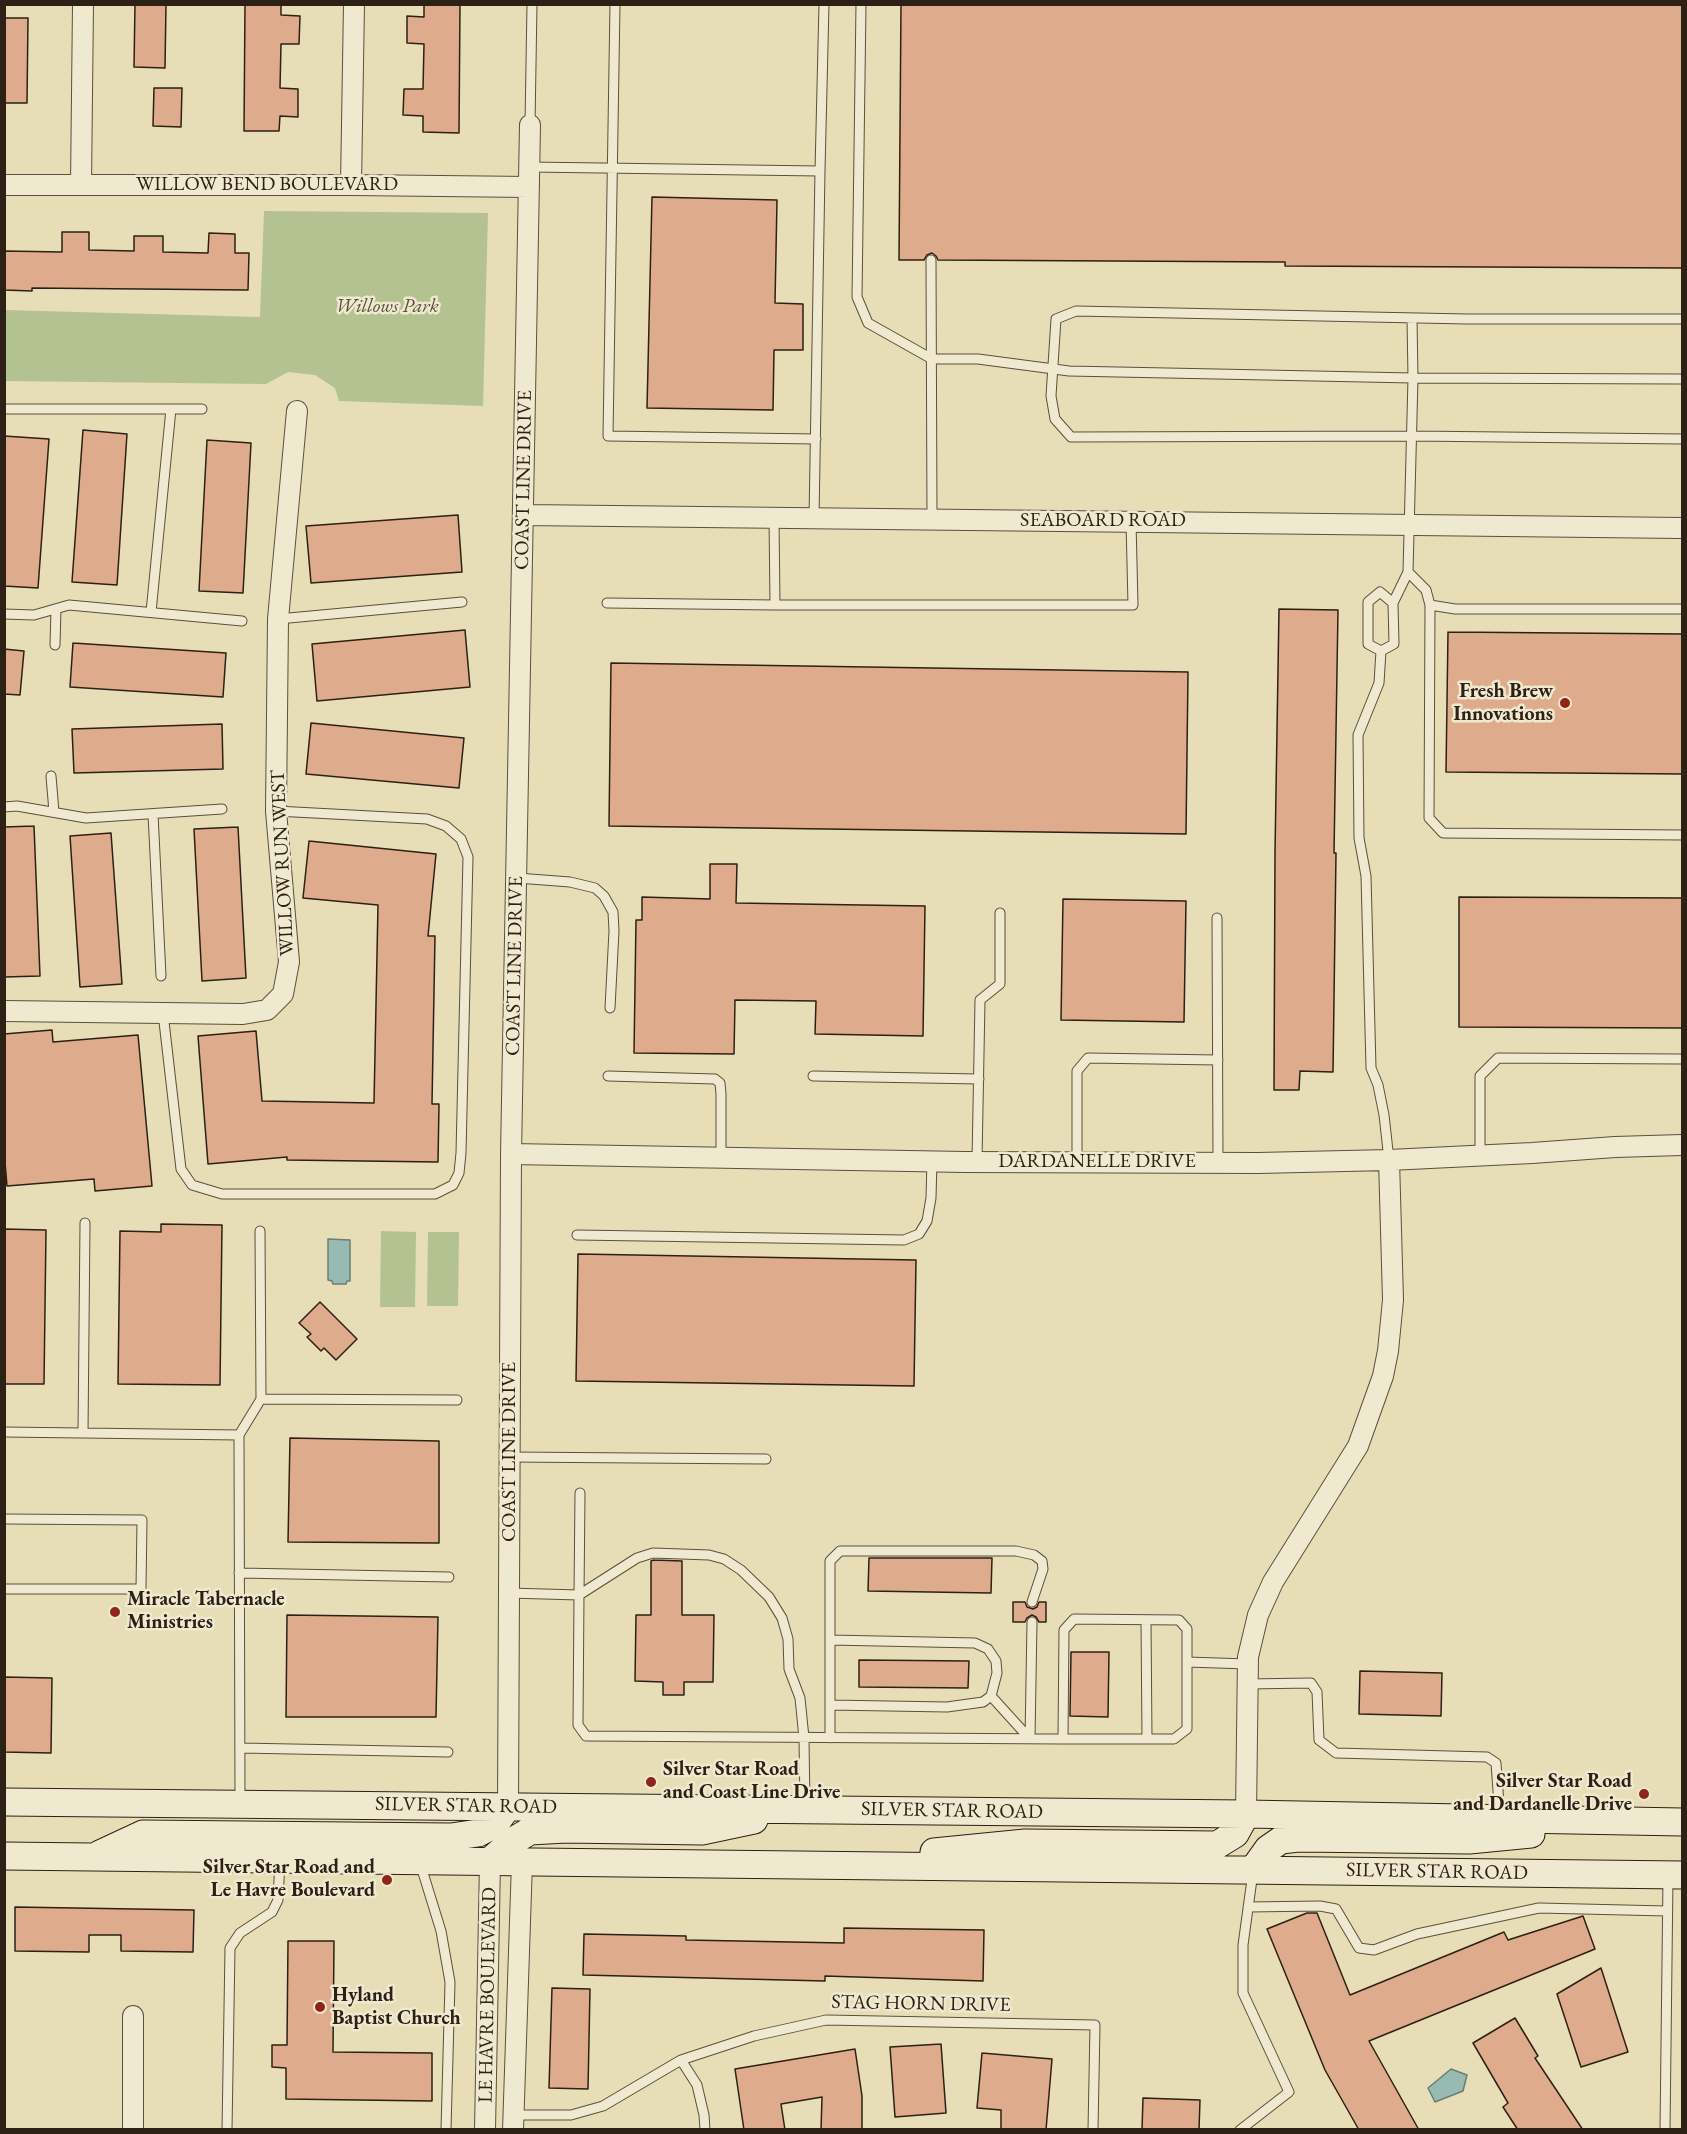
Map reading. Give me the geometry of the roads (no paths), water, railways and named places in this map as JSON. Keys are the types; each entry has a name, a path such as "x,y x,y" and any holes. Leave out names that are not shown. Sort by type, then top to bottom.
{"main road":[{"name":"SILVER STAR ROAD","path":"4,1802 1246,1814 1673,1821"},
{"path":"93,1857 143,1834 451,1837 478,1833 495,1824 508,1806"},
{"path":"490,1861 513,1841 530,1831 566,1829 702,1831 805,1810"},
{"path":"795,1865 1025,1843 1217,1845 1235,1834 1246,1814"},
{"path":"1253,1870 1268,1849 1281,1840 1298,1838 1469,1840 1673,1821"},
{"name":"SILVER STAR ROAD","path":"4,1856 1675,1875"}],"street":[{"path":"81,185 83,4"},
{"path":"351,184 354,4"},
{"name":"COAST LINE DRIVE","path":"508,1806 511,1154 530,125"},
{"name":"WILLOW BEND BOULEVARD","path":"4,185 351,184 529,187"},
{"name":"WILLOW RUN WEST","path":"4,1011 243,1014 267,1010 283,994 289,962 276,811 278,619 297,411"},
{"name":"SEABOARD ROAD","path":"524,515 1411,523 1683,528"},
{"name":"DARDANELLE DRIVE","path":"511,1154 1218,1163 1389,1160 1683,1145"},
{"path":"1246,1814 1248,1674 1257,1615 1269,1590 1358,1446 1383,1376 1393,1300 1389,1160"},
{"name":"LE HAVRE BOULEVARD","path":"485,2130 490,1861"},
{"name":"LE HAVRE BOULEVARD","path":"514,2122 522,1862"},
{"path":"133,2016 133,2130"}],"lane":[{"path":"530,125 532,4"},
{"path":"615,4 608,436 816,439"},
{"path":"814,519 824,4"},
{"path":"861,4 857,297 868,323 932,359 978,359 1081,372 1413,378 1683,379"},
{"path":"529,166 820,171"},
{"path":"931,260 932,520"},
{"path":"1683,319 1412,318 1076,311 1056,319 1051,396 1054,419 1071,437 1412,436 1683,439"},
{"path":"1381,651 1394,644 1393,603 1408,572 1411,523 1412,318"},
{"path":"4,409 202,409"},
{"path":"151,612 171,409"},
{"path":"774,518 775,605"},
{"path":"607,603 1133,605 1131,522"},
{"path":"1408,572 1426,590 1430,605 1429,818 1443,833 1683,835"},
{"path":"1381,651 1368,644 1368,603 1380,592 1393,603"},
{"path":"278,619 462,602"},
{"path":"4,614 34,615 69,605 242,621"},
{"path":"1430,605 1455,609 1683,609"},
{"path":"55,645 56,609"},
{"path":"1381,651 1379,683 1358,735 1359,838 1366,876 1371,1068 1378,1085 1382,1105 1389,1160"},
{"path":"51,776 54,812"},
{"path":"4,807 17,806 86,818 222,809"},
{"path":"163,1013 181,1169 192,1185 222,1194 435,1194 453,1185 459,1173 461,1153 468,857 461,838 446,826 427,819 276,811"},
{"path":"153,814 161,976"},
{"path":"517,878 570,882 596,888 604,896 613,912 614,931 609,1008"},
{"path":"978,1161 980,1000 1000,984 1000,913"},
{"path":"1217,918 1218,1163"},
{"path":"1077,1162 1077,1071 1088,1058 1218,1060"},
{"path":"1480,1156 1480,1076 1498,1058 1683,1059"},
{"path":"608,1076 715,1079 720,1083 721,1094 721,1157"},
{"path":"813,1076 979,1079"},
{"path":"577,1235 904,1240 919,1234 927,1221 932,1198 932,1161"},
{"path":"83,1433 85,1223"},
{"path":"240,1804 238,1435 261,1399 260,1231"},
{"path":"261,1399 458,1400"},
{"path":"4,1432 238,1435"},
{"path":"510,1457 765,1459"},
{"path":"580,1493 578,1725 586,1736 830,1738 1030,1739 1063,1739 1174,1739 1187,1729 1187,1629 1179,1620 1074,1619 1064,1630 1063,1739"},
{"path":"4,1519 142,1520 141,1589 4,1589"},
{"path":"830,1738 830,1561 840,1551 1016,1551 1034,1555 1042,1561 1043,1569 1032,1602"},
{"path":"509,1593 579,1595 637,1558 652,1553 709,1555 724,1559 741,1570 769,1597 782,1618 788,1639 789,1669 800,1698 804,1737 805,1810"},
{"path":"239,1573 449,1577"},
{"path":"1146,1620 1147,1739"},
{"path":"1030,1739 1032,1622"},
{"path":"830,1640 975,1642 988,1650 996,1660 998,1673 991,1696 983,1702 946,1707 830,1705"},
{"path":"1187,1662 1311,1683 1317,1692 1319,1740 1336,1753 1487,1757 1496,1763 1500,1819"},
{"path":"991,1696 1030,1739"},
{"path":"240,1748 448,1752"},
{"path":"227,2130 230,1948 240,1933 272,1912 278,1900 280,1859"},
{"path":"419,1860 441,1931 450,1982 446,2130"},
{"path":"1240,2130 1289,2092 1242,1993 1243,1945 1253,1870"},
{"path":"1665,2130 1667,1911 1675,1875"},
{"path":"1248,1907 1320,1906 1336,1909 1359,1948 1374,1950 1417,1934 1539,1908 1667,1911"},
{"name":"STAG HORN DRIVE","path":"514,2122 571,2115 603,2106 681,2060 754,2036 826,2020 1095,2025 1093,2130"},
{"path":"681,2060 697,2085 705,2130"}],"water":[{"path":"328,1239 350,1240 350,1281 346,1284 333,1284 328,1280"},
{"path":"1451,2069 1467,2075 1463,2091 1435,2102 1428,2088"}],"place":[{"name":"Fresh Brew Innovations","path":"1565,703"},
{"name":"Miracle Tabernacle Ministries","path":"115,1612"},
{"name":"Silver Star Road and Coast Line Drive","path":"651,1782"},
{"name":"Silver Star Road and Dardanelle Drive","path":"1644,1794"},
{"name":"Silver Star Road and Le Havre Boulevard","path":"387,1880"},
{"name":"Hyland Baptist Church","path":"320,2007"}],"park label":[{"name":"Willows Park","path":"387,307"}]}
